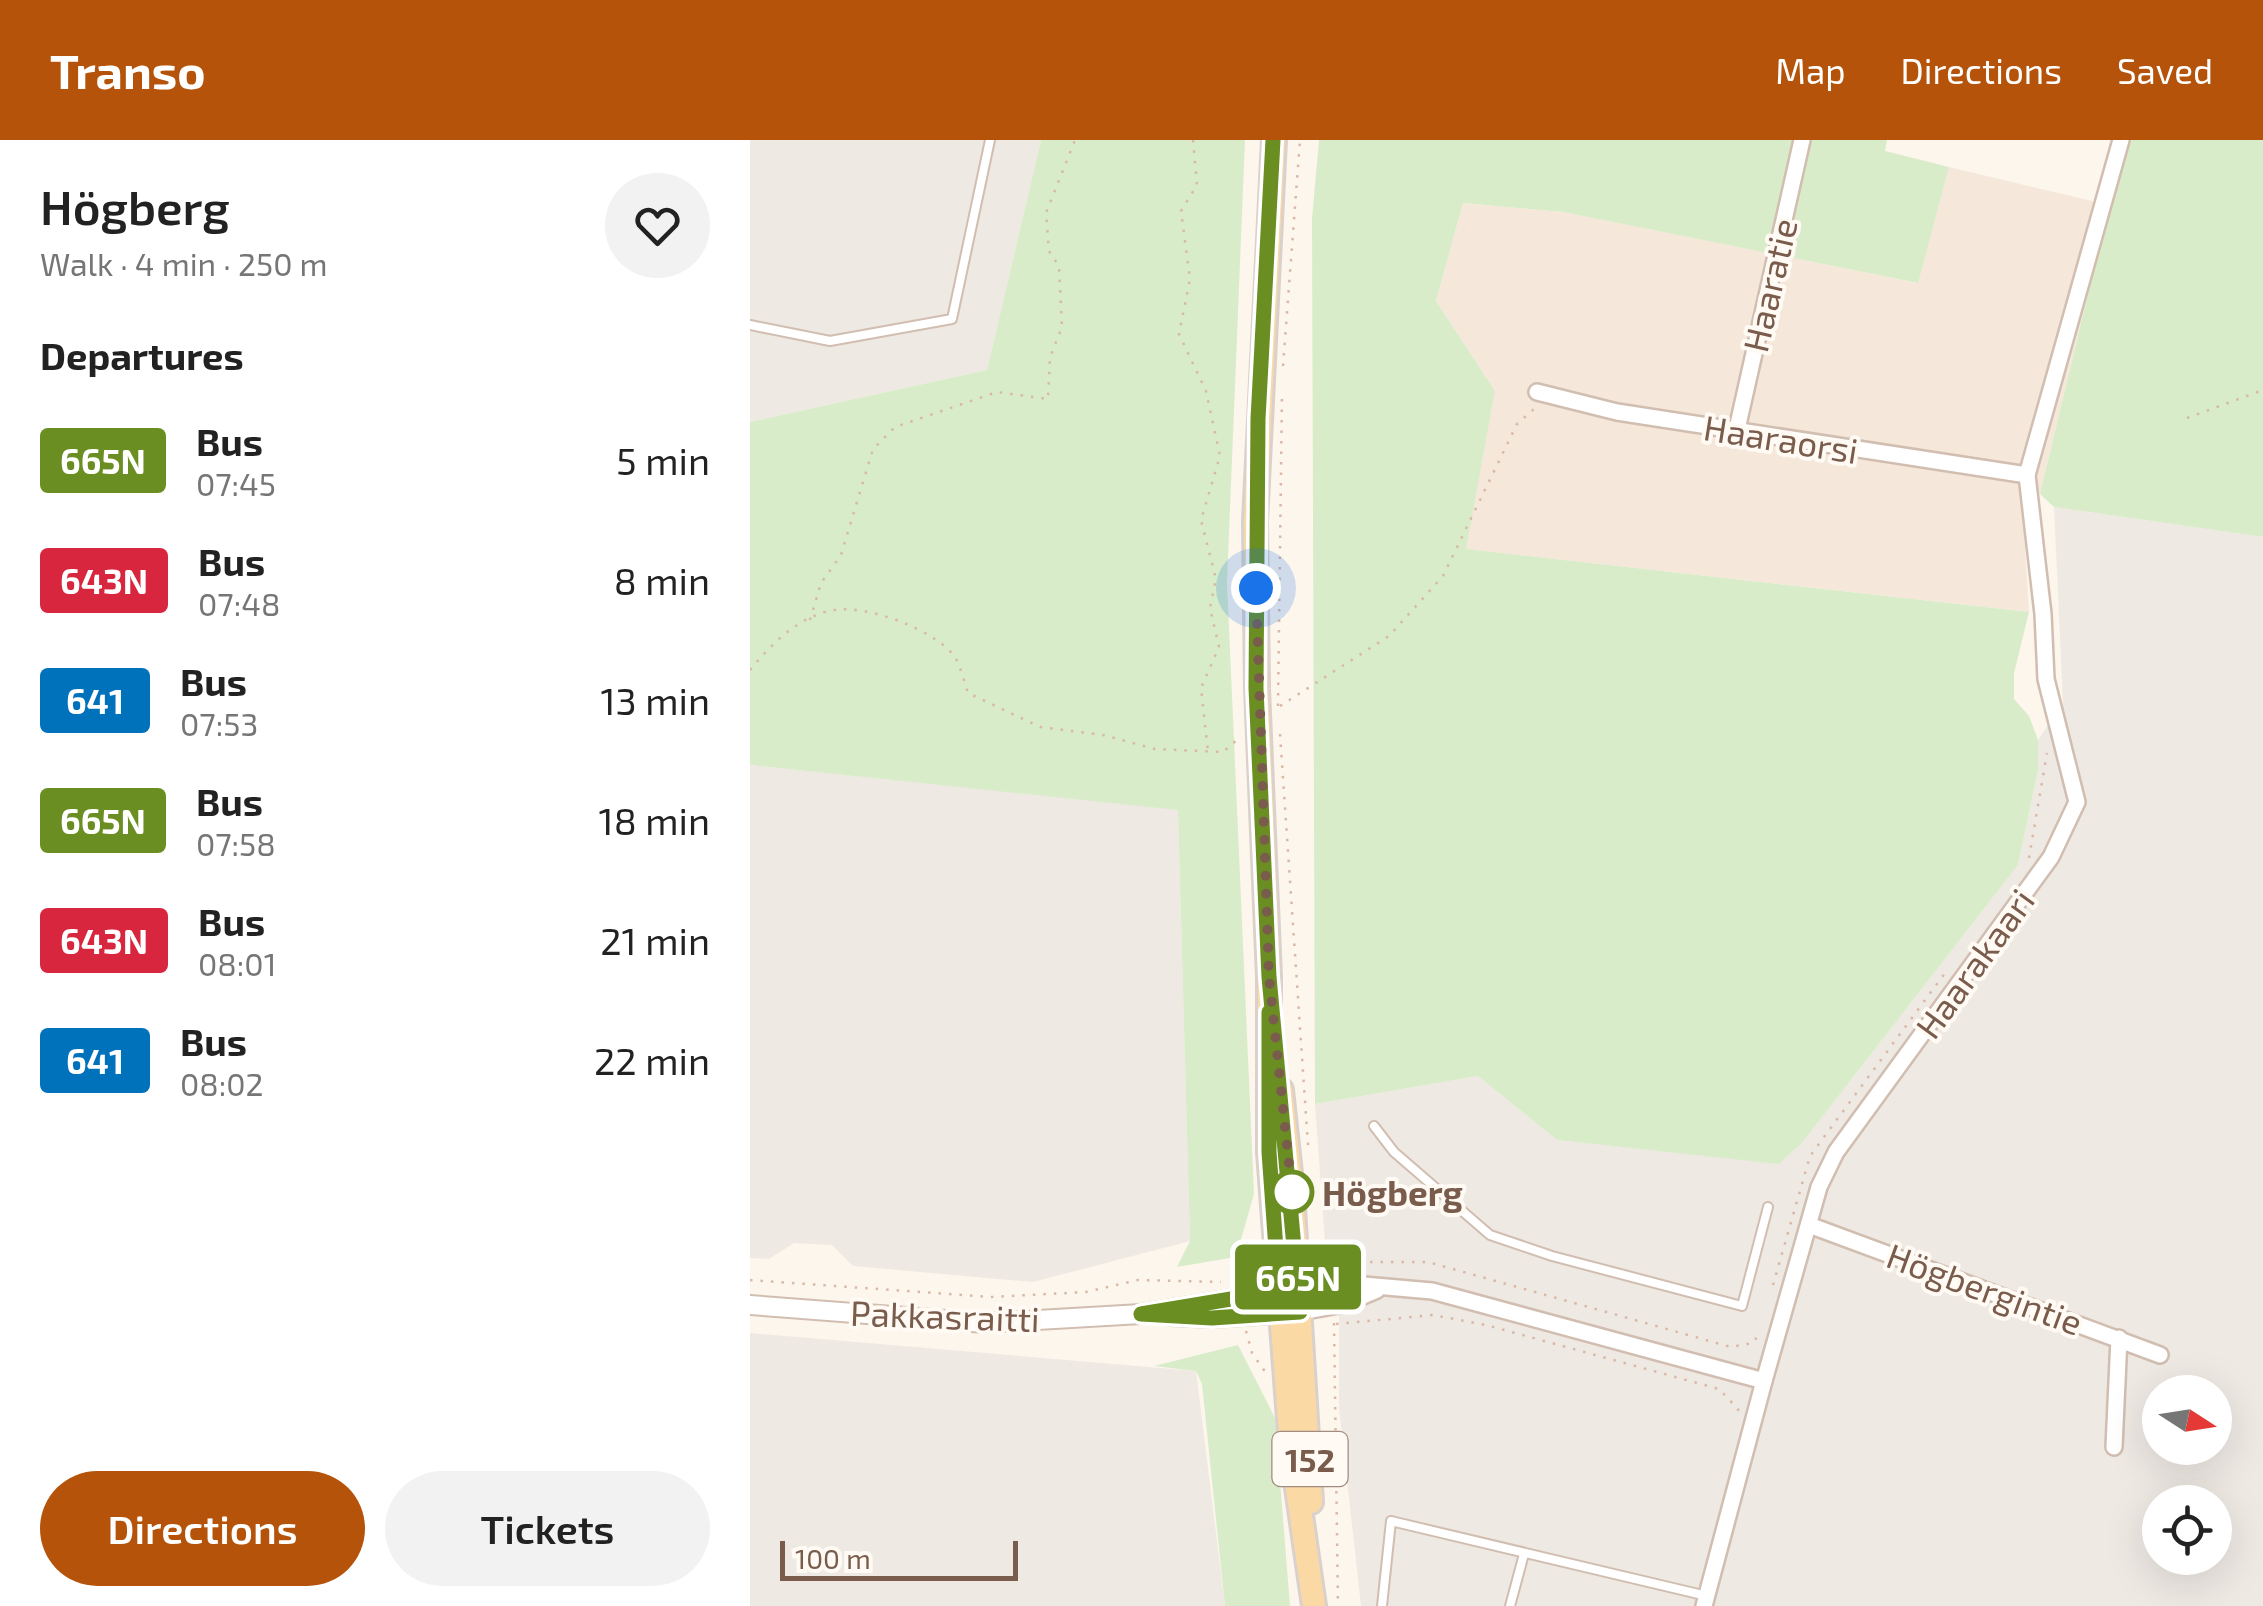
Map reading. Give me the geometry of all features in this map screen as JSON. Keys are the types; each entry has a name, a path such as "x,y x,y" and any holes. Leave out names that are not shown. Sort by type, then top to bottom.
{"main road":[{"name":"152","path":"1275,140 1255,521 1256,688 1269,977 1269,1152 1290,1301 1314,1606"}],"street":[{"name":"Haaratie","path":"1736,429 1802,140"},
{"name":"Haarakaari","path":"1705,1601 1808,1225 1836,1152 2051,857 2077,802 2046,679 2044,614 2028,476 2121,140"},
{"name":"Haaraorsi","path":"1543,394 1617,412 2028,476"},
{"name":"Högbergintie","path":"1808,1225 2160,1355"},
{"path":"1290,1301 1328,1284 1432,1292 1479,1301 1764,1381"},
{"path":"1290,1301 1332,1316 1379,1290"},
{"name":"Pakkasraitti","path":"750,1305 985,1323 1290,1301"},
{"name":"Pakkasraitti","path":"1141,1314 1245,1317 1290,1301"},
{"path":"2114,1448 2119,1338"}],"lane":[{"path":"750,324 830,341 952,318 990,140"},
{"path":"1374,1126 1394,1152 1490,1235 1552,1256 1742,1306 1768,1207"},
{"path":"1382,1606 1391,1520 1705,1601"},
{"path":"1510,1606 1524,1554"}],"path":[{"path":"810,620 821,583 841,555 873,450 895,427 997,392 1048,399 1050,357 1062,327 1059,266 1049,250 1046,214 1074,140"},
{"path":"1194,140 1197,185 1181,210 1190,279 1179,334 1206,392 1220,456 1201,520 1216,579 1210,608 1219,647 1201,688 1208,752"},
{"path":"1283,372 1300,140"},
{"path":"1278,715 1282,390"},
{"path":"2187,418 2263,390"},
{"path":"1278,707 1389,636 1443,576 1518,424 1543,394"},
{"path":"750,670 780,634 831,610 880,616 926,631 955,658 968,694 1040,728 1103,735 1154,749 1223,752"},
{"path":"1280,735 1308,1151"},
{"path":"2023,871 2048,742"},
{"path":"1772,1292 1810,1156 1952,965"},
{"path":"1315,1242 1316,1253 1326,1262 1428,1262 1731,1347 1753,1343 1762,1329"},
{"path":"1326,1262 1328,1284"},
{"path":"750,1280 968,1297 1086,1292 1138,1280 1191,1285 1226,1282"},
{"path":"1338,1606 1332,1316 1433,1315 1486,1325 1719,1389 1738,1409 1737,1427"},
{"path":"1245,1317 1252,1353 1270,1376"}],"shaded area":[{"path":"750,140 1041,140 987,370 750,422"},
{"path":"1949,167 2109,205 2040,494 2022,495 2029,612 1465,549 1495,391 1436,301 1463,203 1563,212 1917,283"},
{"path":"2054,507 2263,537 2263,1606 1361,1606 1339,1408 1339,1254 1325,1243 1315,1104 1478,1076 1557,1140 1780,1163 1802,1143 2018,865 2038,770 2038,740 2063,703"},
{"path":"750,765 1178,809 1190,1241 1033,1282 853,1266 832,1245 794,1243 769,1259 750,1258"},
{"path":"750,1333 1196,1371 1225,1606 750,1606"}],"green space":[{"path":"1041,140 1245,140 1227,582 1254,1194 1236,1257 1177,1267 1190,1241 1178,810 750,765 750,422 987,370"},
{"path":"1319,140 1887,140 1885,151 1949,167 1918,283 1563,212 1463,203 1436,301 1495,391 1466,549 2029,612 2014,673 2014,699 2029,716 2038,740 2038,770 2018,865 1802,1143 1779,1164 1557,1140 1478,1076 1315,1104 1312,219"},
{"path":"2118,140 2263,140 2263,537 2054,507 2040,494 2109,206"},
{"path":"1238,1345 1275,1418 1290,1606 1225,1606 1202,1384 1196,1371 1154,1366"}],"bus line":[{"name":"665N","path":"1269,1012 1269,1152 1279,1291 1141,1314 1212,1318 1300,1312 1292,1192 1269,977 1256,688 1258,419 1273,140"}],"place":[{"name":"Högberg","path":"1292,1192"}],"route":[{"path":"1256,588 1256,688 1269,977 1292,1192"}]}
